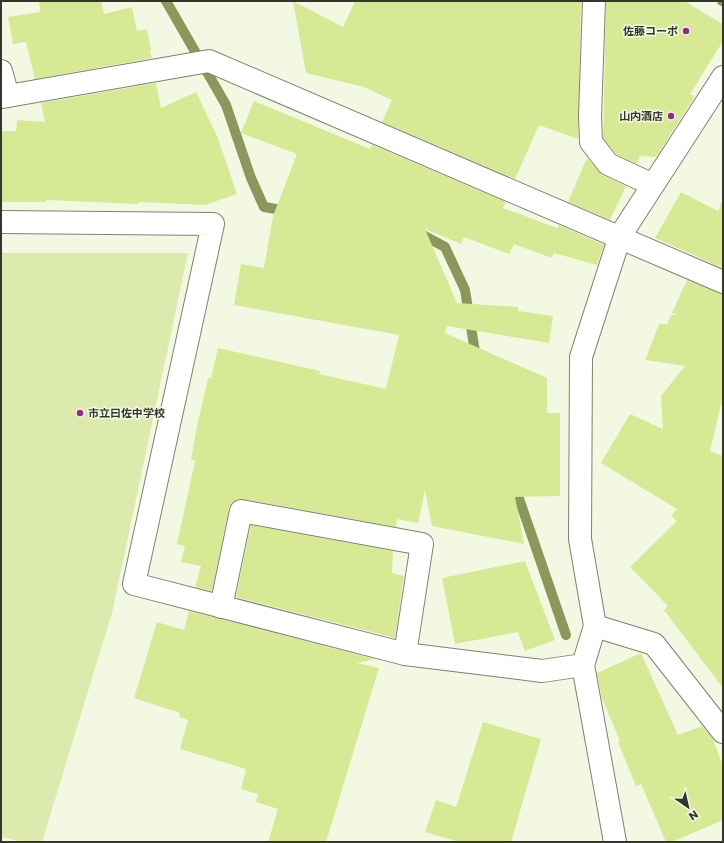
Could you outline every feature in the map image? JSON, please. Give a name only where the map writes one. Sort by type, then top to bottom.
[{"type":"street","points":[[594,1],[590,116],[592,142],[608,164],[653,185]]},
{"type":"street","points":[[1,71],[4,97],[199,62],[620,236],[723,282]]},
{"type":"street","points":[[616,842],[583,665],[595,626],[580,539],[581,357],[620,236],[723,77]]},
{"type":"street","points":[[1,222],[214,224],[134,584],[404,654],[542,671],[583,665]]},
{"type":"street","points":[[221,607],[241,511],[422,544],[404,654]]},
{"type":"street","points":[[595,626],[654,644],[723,732]]},
{"type":"green space","points":[[1,253],[188,253],[112,613],[42,842],[22,842],[1,837]]},
{"type":"building","points":[[39,1],[101,1],[104,14],[132,7],[137,31],[147,29],[152,58],[35,79],[26,42],[13,44],[8,17],[40,12]]},
{"type":"building","points":[[293,1],[343,27],[355,1],[581,1],[578,139],[539,125],[515,179],[382,122],[392,100],[364,87],[306,73]]},
{"type":"building","points":[[606,1],[684,1],[723,24],[723,41],[690,94],[695,96],[656,157],[640,156],[637,164],[616,154],[603,138]]},
{"type":"building","points":[[156,83],[161,108],[196,92],[217,136],[237,194],[205,205],[46,200],[46,202],[1,202],[1,131],[16,131],[17,120],[45,122],[41,103]]},
{"type":"building","points":[[254,101],[370,149],[372,145],[506,202],[503,208],[557,228],[558,225],[604,245],[597,265],[554,253],[552,258],[514,244],[509,254],[464,237],[461,244],[425,229],[457,303],[518,307],[518,311],[553,316],[549,343],[447,326],[445,333],[547,378],[547,413],[560,413],[560,496],[515,497],[524,544],[432,526],[425,490],[418,523],[397,519],[396,527],[237,499],[232,502],[229,508],[212,591],[195,587],[201,566],[181,562],[185,546],[177,544],[195,461],[191,460],[197,426],[208,378],[211,378],[218,348],[320,371],[319,374],[386,389],[399,335],[234,305],[241,264],[264,268],[273,216],[297,154],[241,133]]},
{"type":"building","points":[[587,158],[602,175],[626,186],[610,220],[568,202]]},
{"type":"building","points":[[681,192],[718,211],[723,199],[723,268],[655,238]]},
{"type":"building","points":[[687,280],[723,294],[723,396],[710,451],[723,456],[723,688],[664,610],[668,606],[630,567],[677,521],[671,516],[677,509],[601,463],[630,414],[663,429],[661,396],[685,366],[645,360],[659,324],[667,324],[671,315],[679,315],[672,313]]},
{"type":"building","points":[[251,525],[393,551],[392,573],[404,576],[395,638],[236,597]]},
{"type":"building","points":[[525,561],[555,640],[525,651],[518,632],[455,644],[442,578]]},
{"type":"building","points":[[189,611],[375,659],[357,663],[379,668],[326,842],[268,842],[278,809],[256,802],[258,794],[241,789],[246,769],[180,749],[188,720],[179,717],[180,713],[134,698],[157,622],[184,630]]},
{"type":"building","points":[[641,653],[678,735],[702,726],[713,739],[723,766],[723,820],[672,842],[666,842],[641,784],[636,786],[618,742],[620,741],[602,698],[597,673]]},
{"type":"building","points":[[483,722],[541,739],[511,842],[459,842],[425,832],[436,800],[456,807]]},
{"type":"waterway","points":[[166,1],[226,105],[251,178],[264,207],[288,211]]},
{"type":"waterway","points":[[419,233],[445,247],[465,290],[476,358]]},
{"type":"waterway","points":[[514,484],[566,635]]},
{"type":"place","name":"佐藤コーポ","points":[[686,31]]},
{"type":"place","name":"山内酒店","points":[[671,116]]},
{"type":"place","name":"市立曰佐中学校","points":[[80,413]]}]
